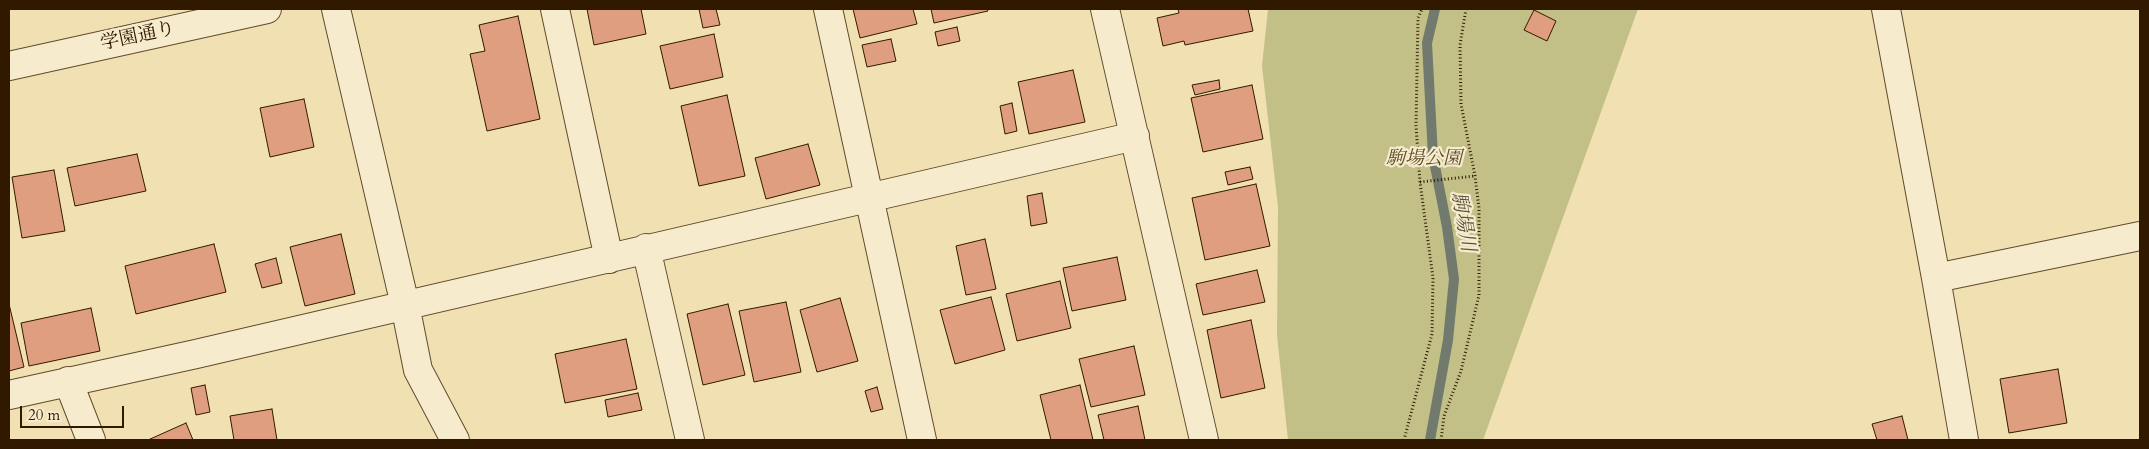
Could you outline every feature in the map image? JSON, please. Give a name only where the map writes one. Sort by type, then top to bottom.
[{"type":"street","name":"学園通り","points":[[9,66],[267,9]]},
{"type":"street","points":[[336,9],[405,305],[418,370],[455,440]]},
{"type":"street","points":[[555,9],[609,259]]},
{"type":"street","points":[[828,9],[922,440]]},
{"type":"street","points":[[1105,9],[1204,440]]},
{"type":"street","points":[[1886,9],[1964,440]]},
{"type":"street","points":[[9,395],[609,259],[646,248],[869,199],[1135,136]]},
{"type":"street","points":[[1936,278],[2140,236]]},
{"type":"street","points":[[646,248],[690,440]]},
{"type":"street","points":[[68,381],[91,440]]},
{"type":"path","points":[[1404,440],[1432,334],[1432,278],[1420,182],[1416,126],[1418,18],[1422,9]]},
{"type":"path","points":[[1441,440],[1444,416],[1461,371],[1479,295],[1479,208],[1475,176],[1461,104],[1460,45],[1466,9]]},
{"type":"path","points":[[1420,182],[1475,176]]},
{"type":"green space","name":"駒場公園","points":[[1268,9],[1638,9],[1483,440],[1288,440],[1277,335],[1278,207],[1262,66]]},
{"type":"building","points":[[587,9],[641,9],[646,34],[594,45]]},
{"type":"building","points":[[699,9],[716,9],[720,25],[703,28]]},
{"type":"building","points":[[853,9],[913,9],[917,24],[860,38]]},
{"type":"building","points":[[931,9],[987,9],[988,11],[934,23]]},
{"type":"building","points":[[1178,9],[1248,9],[1253,31],[1185,45],[1184,41],[1163,46],[1157,18],[1179,13]]},
{"type":"building","points":[[1534,10],[1556,21],[1547,41],[1524,30]]},
{"type":"building","points":[[518,16],[540,119],[487,131],[470,54],[485,51],[479,25]]},
{"type":"building","points":[[957,27],[960,41],[938,46],[935,32]]},
{"type":"building","points":[[714,34],[723,77],[670,89],[660,46]]},
{"type":"building","points":[[891,39],[896,61],[867,67],[862,45]]},
{"type":"building","points":[[1073,70],[1085,122],[1029,134],[1018,82]]},
{"type":"building","points":[[1219,80],[1220,89],[1195,95],[1192,85]]},
{"type":"building","points":[[1252,85],[1263,139],[1203,152],[1191,98]]},
{"type":"building","points":[[727,95],[745,176],[699,186],[681,106]]},
{"type":"building","points":[[304,99],[314,147],[270,157],[260,108]]},
{"type":"building","points":[[1012,103],[1017,131],[1005,134],[1000,106]]},
{"type":"building","points":[[808,144],[820,185],[766,199],[755,158]]},
{"type":"building","points":[[137,154],[146,191],[75,206],[67,168]]},
{"type":"building","points":[[1250,167],[1253,179],[1228,185],[1225,172]]},
{"type":"building","points":[[54,170],[65,231],[22,238],[12,177]]},
{"type":"building","points":[[1256,184],[1270,246],[1205,260],[1192,198]]},
{"type":"building","points":[[1042,193],[1047,223],[1031,226],[1027,196]]},
{"type":"building","points":[[341,234],[355,294],[305,306],[290,247]]},
{"type":"building","points":[[985,239],[996,289],[966,295],[956,246]]},
{"type":"building","points":[[214,244],[226,292],[136,314],[125,266]]},
{"type":"building","points":[[1117,257],[1126,300],[1072,311],[1063,268]]},
{"type":"building","points":[[276,258],[282,283],[262,288],[255,264]]},
{"type":"building","points":[[1257,270],[1265,302],[1203,315],[1196,284]]},
{"type":"building","points":[[1060,281],[1071,328],[1017,341],[1006,294]]},
{"type":"building","points":[[991,297],[1005,350],[955,364],[940,310]]},
{"type":"building","points":[[840,298],[858,361],[817,372],[800,310]]},
{"type":"building","points":[[786,302],[801,372],[754,382],[739,311]]},
{"type":"building","points":[[9,304],[24,367],[9,371]]},
{"type":"building","points":[[728,304],[745,375],[703,385],[687,314]]},
{"type":"building","points":[[91,308],[100,351],[29,366],[21,323]]},
{"type":"building","points":[[1251,320],[1265,388],[1221,398],[1207,330]]},
{"type":"building","points":[[626,339],[637,389],[565,403],[555,354]]},
{"type":"building","points":[[1134,346],[1145,395],[1091,407],[1079,359]]},
{"type":"building","points":[[2058,369],[2067,423],[2009,433],[2000,379]]},
{"type":"building","points":[[205,385],[210,412],[196,415],[191,388]]},
{"type":"building","points":[[1080,385],[1093,440],[1051,440],[1040,395]]},
{"type":"building","points":[[877,387],[883,409],[871,412],[865,391]]},
{"type":"building","points":[[638,393],[642,410],[608,417],[605,400]]},
{"type":"building","points":[[1138,406],[1145,440],[1104,440],[1098,415]]},
{"type":"building","points":[[272,409],[277,440],[234,440],[230,416]]},
{"type":"building","points":[[1902,416],[1908,440],[1877,440],[1872,424]]},
{"type":"building","points":[[186,423],[193,440],[148,440]]},
{"type":"waterway","name":"駒場川","points":[[1430,440],[1448,340],[1454,279],[1447,227],[1433,156],[1427,43],[1435,9]]}]
